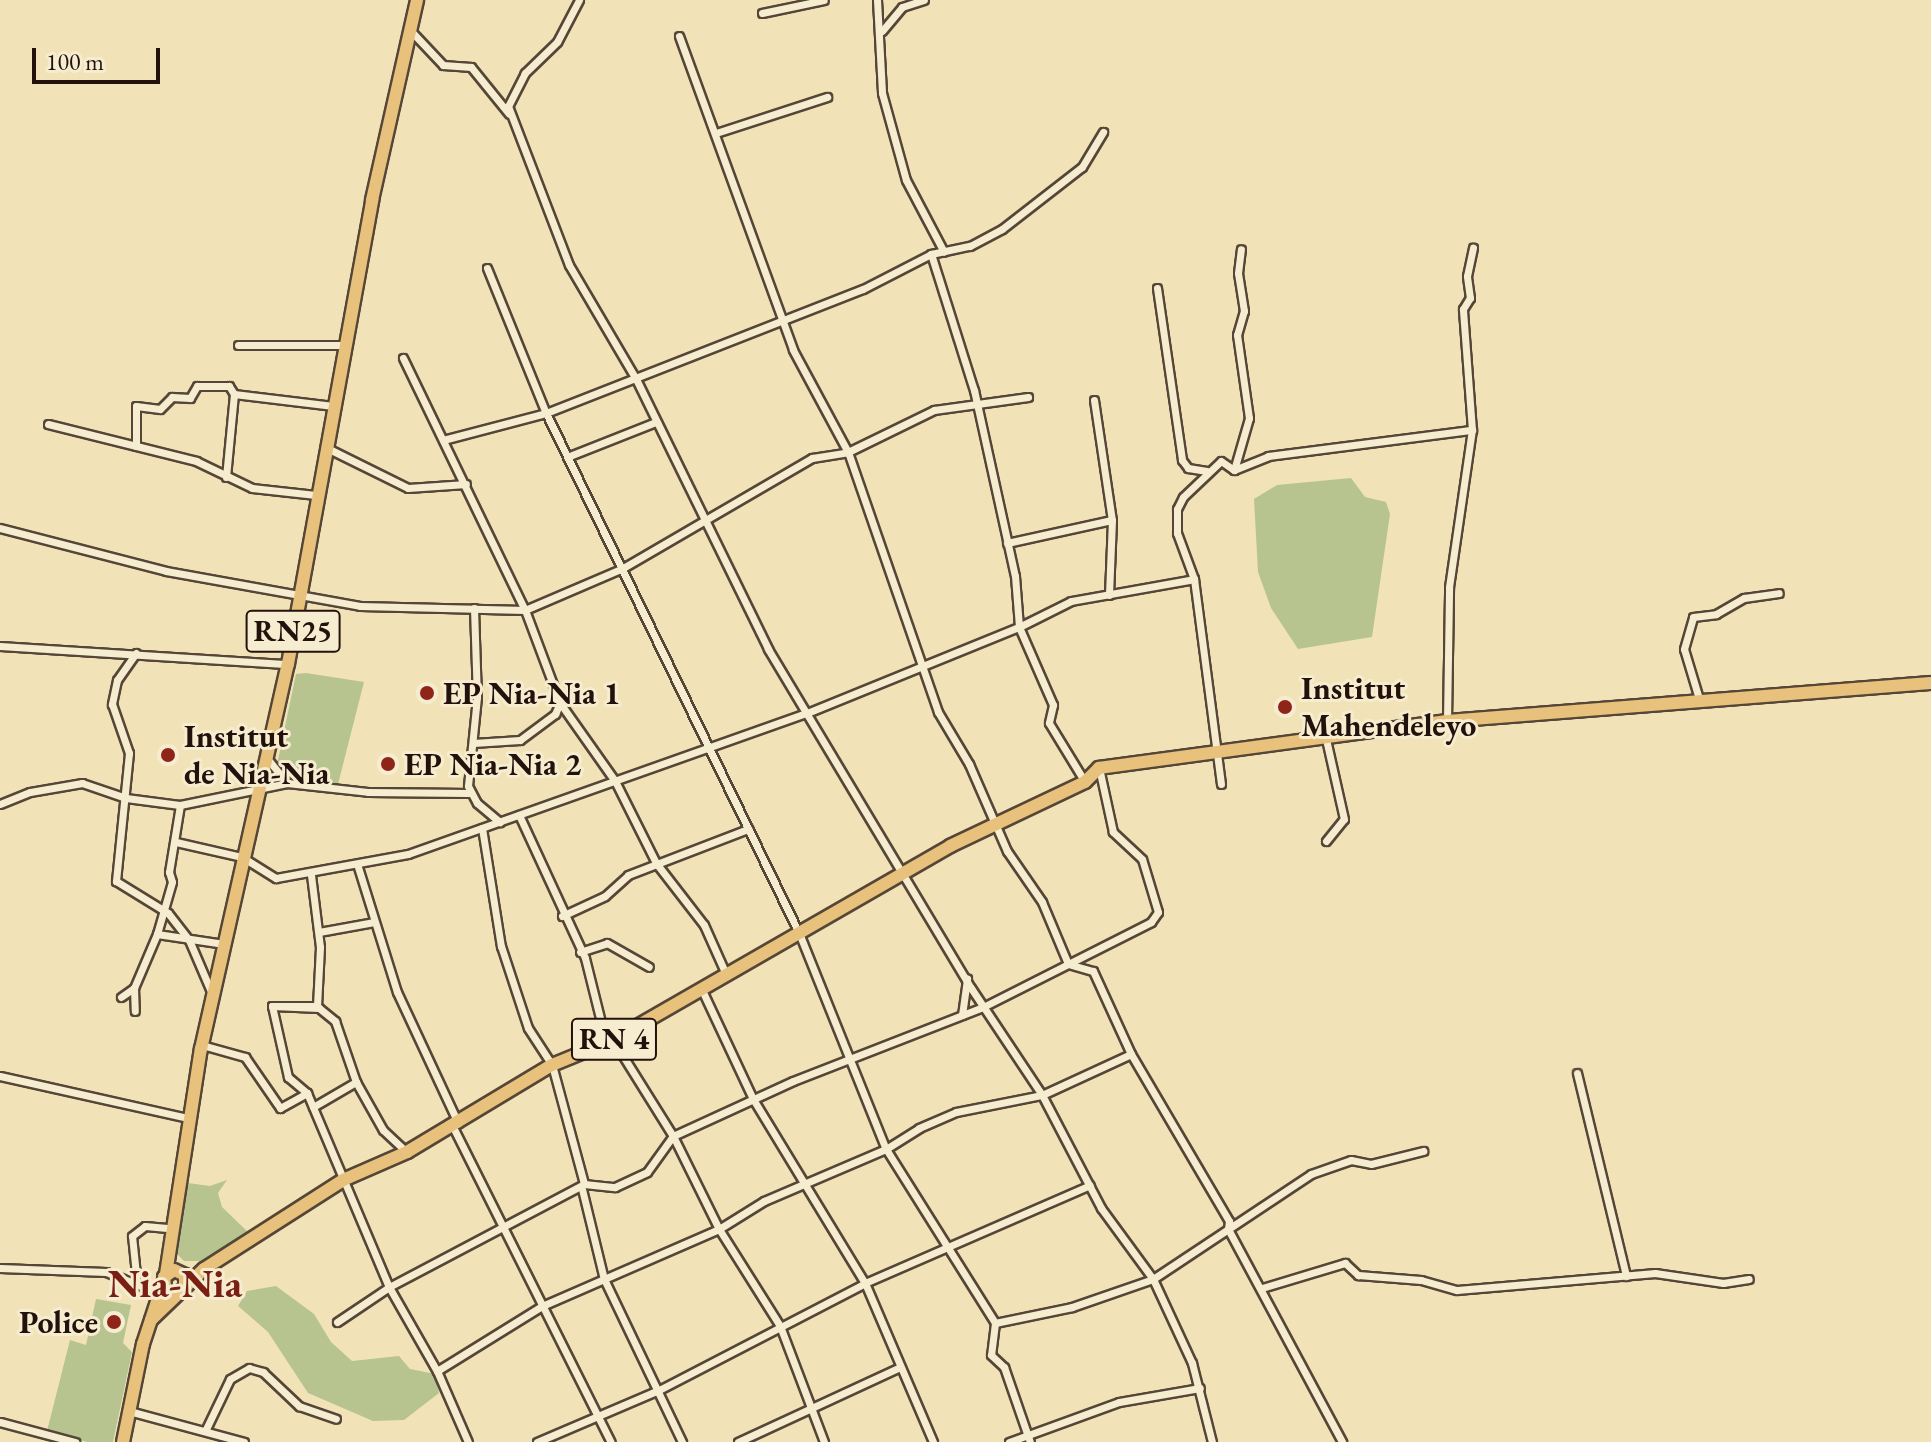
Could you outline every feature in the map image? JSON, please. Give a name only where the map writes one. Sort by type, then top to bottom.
[{"type":"main road","name":"RN25","points":[[166,1272],[170,1228],[202,1045],[288,664],[344,345],[417,0]]},
{"type":"main road","points":[[1099,768],[1447,721],[1701,704],[1931,683]]},
{"type":"main road","name":"RN 4","points":[[151,1320],[204,1269],[343,1180],[407,1152],[552,1065],[610,1041],[725,972],[903,873],[996,823],[1085,782],[1099,768]]},
{"type":"main road","name":"RN 4","points":[[181,1271],[204,1269]]},
{"type":"main road","points":[[181,1271],[183,1288],[170,1291],[166,1272],[181,1271]]},
{"type":"main road","points":[[123,1442],[151,1320],[166,1272]]},
{"type":"street","points":[[509,114],[525,73],[557,42],[579,0]]},
{"type":"street","points":[[762,13],[824,0]]},
{"type":"street","points":[[877,0],[882,31],[882,93],[906,180],[944,252]]},
{"type":"street","points":[[882,31],[893,13],[924,0]]},
{"type":"street","points":[[410,30],[443,65],[471,67],[509,114],[569,265],[636,379],[755,624],[903,873],[1042,1095],[1090,1185],[1153,1279],[1200,1388],[1212,1442]]},
{"type":"street","points":[[679,36],[785,315],[793,350],[848,452],[938,712],[996,823],[1007,851],[1042,902],[1068,964]]},
{"type":"street","points":[[716,133],[827,97]]},
{"type":"street","points":[[443,440],[546,413],[636,379],[785,315],[863,289],[931,254],[990,237],[1082,167],[1103,132]]},
{"type":"street","points":[[1447,721],[1449,587],[1472,430],[1463,309],[1470,298],[1467,276],[1473,248]]},
{"type":"street","points":[[1234,470],[1249,418],[1237,335],[1244,311],[1238,273],[1241,249]]},
{"type":"street","points":[[931,254],[976,401],[1007,543],[1019,627],[1053,705],[1049,723],[1085,782]]},
{"type":"street","points":[[487,268],[546,413],[799,933],[886,1149],[945,1250],[995,1323],[991,1355],[1004,1367],[1028,1438]]},
{"type":"street","points":[[1157,288],[1182,460],[1188,468],[1207,471]]},
{"type":"street","points":[[238,345],[344,345]]},
{"type":"street","points":[[403,358],[525,610],[560,703],[615,781],[656,863],[704,925],[725,972]]},
{"type":"street","points":[[136,446],[136,406],[160,409],[172,397],[190,398],[197,386],[229,386],[234,394],[226,477]]},
{"type":"street","points":[[234,394],[333,406]]},
{"type":"street","points":[[0,528],[166,571],[299,597],[360,606],[525,610],[623,568],[791,467],[848,452],[917,415],[976,401],[1028,397]]},
{"type":"street","points":[[1094,400],[1112,520],[1109,595]]},
{"type":"street","points":[[567,457],[656,422]]},
{"type":"street","points":[[48,424],[196,461],[226,477],[284,494],[316,495]]},
{"type":"street","points":[[1234,470],[1268,456],[1472,430]]},
{"type":"street","points":[[325,447],[408,488],[466,484]]},
{"type":"street","points":[[1221,784],[1194,579],[1177,533],[1177,509],[1207,471],[1221,461],[1234,470]]},
{"type":"street","points":[[1007,543],[1112,520]]},
{"type":"street","points":[[176,842],[242,857],[265,875],[311,875],[358,867],[500,822],[807,713],[921,664],[1019,627],[1071,601],[1194,579]]},
{"type":"street","points":[[1701,704],[1684,649],[1693,617],[1716,614],[1744,598],[1779,593]]},
{"type":"street","points":[[469,793],[473,743],[474,608]]},
{"type":"street","points":[[0,646],[288,664]]},
{"type":"street","points":[[136,653],[117,680],[112,704],[129,753],[116,881],[162,909],[189,940],[213,996]]},
{"type":"street","points":[[473,743],[520,740],[555,714],[560,703]]},
{"type":"street","points":[[1326,739],[1344,819],[1326,841]]},
{"type":"street","points":[[266,757],[287,783]]},
{"type":"street","points":[[337,1322],[389,1287],[583,1186],[615,1187],[647,1172],[673,1136],[753,1099],[985,1006],[1151,922],[1158,912],[1142,859],[1113,832],[1099,768]]},
{"type":"street","points":[[0,804],[30,792],[82,783],[126,798],[180,805],[257,792],[287,783],[368,792],[469,793],[500,822]]},
{"type":"street","points":[[135,1011],[134,988],[170,894],[180,805]]},
{"type":"street","points":[[519,815],[580,952],[610,1041],[673,1136],[719,1229],[780,1326],[809,1413],[824,1442]]},
{"type":"street","points":[[482,828],[501,946],[528,1028],[552,1065],[604,1279],[682,1442]]},
{"type":"street","points":[[562,916],[656,863],[748,829]]},
{"type":"street","points":[[358,867],[397,992],[502,1226],[611,1442]]},
{"type":"street","points":[[272,1006],[317,1006],[319,932],[311,875]]},
{"type":"street","points":[[319,932],[374,922]]},
{"type":"street","points":[[157,934],[224,944]]},
{"type":"street","points":[[580,952],[607,943],[649,967]]},
{"type":"street","points":[[1068,964],[1093,971],[1131,1054],[1229,1221],[1228,1229],[1342,1442]]},
{"type":"street","points":[[962,1015],[967,977]]},
{"type":"street","points":[[121,997],[134,988]]},
{"type":"street","points":[[701,988],[753,1099],[808,1182],[865,1283],[898,1368],[933,1442]]},
{"type":"street","points":[[272,1006],[319,1008],[335,1021],[356,1082],[383,1130],[407,1152]]},
{"type":"street","points":[[272,1006],[288,1077],[307,1093],[389,1287],[437,1371],[468,1442]]},
{"type":"street","points":[[202,1045],[245,1057],[280,1108],[307,1093]]},
{"type":"street","points":[[437,1371],[542,1306],[719,1229],[764,1201],[886,1149],[956,1112],[1042,1095],[1131,1054]]},
{"type":"street","points":[[1577,1073],[1626,1276]]},
{"type":"street","points":[[0,1076],[188,1118]]},
{"type":"street","points":[[313,1107],[356,1082]]},
{"type":"street","points":[[995,1323],[1072,1307],[1153,1279],[1311,1174],[1351,1160],[1371,1164],[1423,1151]]},
{"type":"street","points":[[537,1442],[659,1390],[865,1283],[1090,1185]]},
{"type":"street","points":[[137,1284],[132,1236],[145,1226],[170,1228]]},
{"type":"street","points":[[1262,1288],[1345,1263],[1358,1275],[1421,1280],[1457,1290],[1668,1273],[1723,1283],[1749,1279]]},
{"type":"street","points":[[0,1268],[106,1272],[159,1293]]},
{"type":"street","points":[[206,1429],[230,1379],[249,1368],[263,1372],[299,1406],[336,1419]]},
{"type":"street","points":[[738,1442],[809,1413],[898,1368]]},
{"type":"street","points":[[1009,1442],[1028,1438],[1119,1402],[1200,1388]]},
{"type":"street","points":[[129,1411],[206,1429],[244,1442]]},
{"type":"street","points":[[0,1422],[75,1442]]},
{"type":"green space","points":[[1351,478],[1365,497],[1386,502],[1390,514],[1372,637],[1298,649],[1271,608],[1258,572],[1254,499],[1277,485]]},
{"type":"green space","points":[[296,674],[364,682],[337,788],[289,781],[277,765]]},
{"type":"green space","points":[[227,1180],[218,1193],[222,1207],[249,1233],[204,1261],[184,1261],[176,1253],[175,1239],[188,1183],[210,1186]]},
{"type":"green space","points":[[276,1286],[314,1314],[331,1342],[352,1361],[399,1356],[410,1369],[435,1374],[439,1393],[404,1420],[373,1421],[308,1393],[268,1332],[238,1306],[247,1291]]},
{"type":"green space","points":[[96,1299],[131,1305],[123,1343],[132,1352],[113,1442],[87,1442],[47,1431],[70,1340],[86,1345]]},
{"type":"place","name":"EP Nia-Nia 1","points":[[427,693]]},
{"type":"place","name":"Institut Mahendeleyo","points":[[1285,707]]},
{"type":"place","name":"Institut de Nia-Nia","points":[[168,755]]},
{"type":"place","name":"EP Nia-Nia 2","points":[[388,764]]},
{"type":"place","name":"Police","points":[[114,1322]]},
{"type":"district","name":"Nia-Nia","points":[[175,1283]]}]
